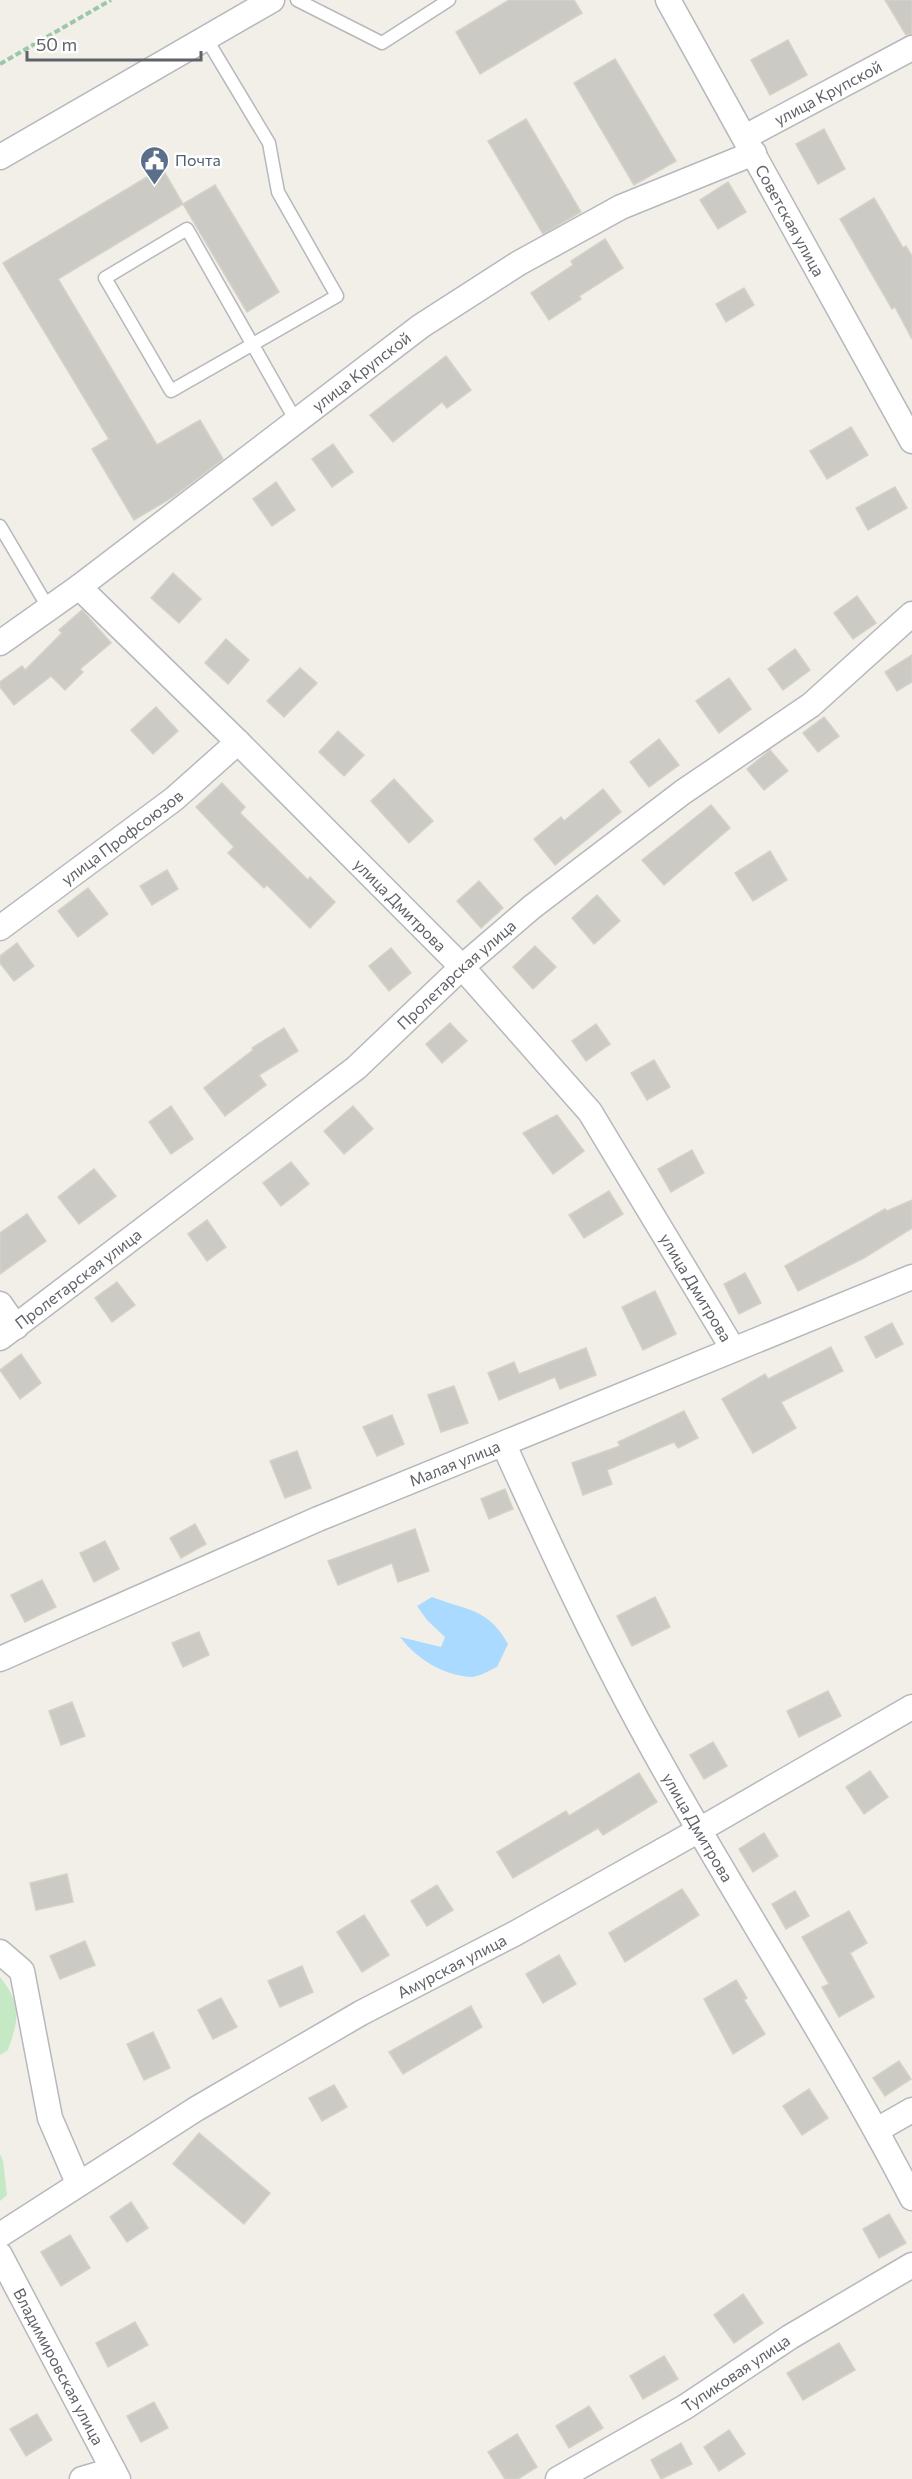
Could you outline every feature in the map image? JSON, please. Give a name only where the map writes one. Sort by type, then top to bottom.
[{"type":"street","points":[[0,157],[272,0]]},
{"type":"street","name":"Советская улица","points":[[668,0],[912,441]]},
{"type":"street","name":"улица Крупской","points":[[0,643],[79,587],[421,326],[519,263],[621,207],[749,145],[912,48]]},
{"type":"street","name":"улица Дмитрова","points":[[79,587],[462,966],[590,1112],[733,1350]]},
{"type":"street","name":"Пролетарская улица","points":[[8,1333],[356,1068],[462,966],[532,907],[683,792],[811,705],[912,614]]},
{"type":"street","name":"улица Профсоюзов","points":[[0,928],[174,800],[238,742]]},
{"type":"street","name":"Малая улица","points":[[0,1659],[318,1519],[912,1277]]},
{"type":"street","points":[[0,1304],[8,1333]]},
{"type":"street","name":"улица Дмитрова","points":[[504,1445],[608,1666],[658,1760],[877,2130],[912,2198]]},
{"type":"street","name":"Амурская улица","points":[[0,2235],[196,2109],[362,2013],[514,1934],[912,1707]]},
{"type":"street","points":[[0,1952],[22,1971],[50,2118],[78,2183]]},
{"type":"street","points":[[877,2130],[912,2110]]},
{"type":"street","name":"Владимировская улица","points":[[0,2255],[115,2475]]},
{"type":"street","name":"Тупиковая улица","points":[[558,2479],[685,2407],[790,2337],[912,2265]]},
{"type":"street","points":[[82,2479],[115,2475]]},
{"type":"lane","points":[[297,0],[381,43],[448,0]]},
{"type":"lane","points":[[206,38],[269,143],[278,192],[337,296],[253,344],[171,391],[105,278],[187,229],[253,344],[296,421]]},
{"type":"lane","points":[[0,526],[49,609]]},
{"type":"path","points":[[0,64],[111,0]]},
{"type":"green space","points":[[0,1977],[15,2004],[16,2020],[8,2050],[0,2055]]},
{"type":"green space","points":[[0,2154],[7,2195],[0,2201]]},
{"type":"water","points":[[432,1597],[476,1612],[493,1623],[508,1644],[497,1667],[474,1677],[460,1676],[422,1659],[407,1645],[400,1637],[441,1647],[445,1637],[427,1620],[417,1606]]},
{"type":"building","points":[[509,0],[574,0],[582,13],[480,74],[456,32]]},
{"type":"building","points":[[885,0],[912,0],[912,34],[906,35]]},
{"type":"building","points":[[788,40],[807,75],[770,95],[751,60]]},
{"type":"building","points":[[615,59],[676,161],[634,185],[574,83]]},
{"type":"building","points":[[526,119],[581,212],[543,234],[488,141]]},
{"type":"building","points":[[824,129],[845,169],[818,184],[796,144]]},
{"type":"building","points":[[162,168],[183,204],[58,279],[157,445],[200,420],[223,459],[173,497],[134,520],[92,449],[109,439],[3,263]]},
{"type":"building","points":[[728,182],[746,212],[718,229],[700,200]]},
{"type":"building","points":[[215,185],[279,292],[247,312],[183,204]]},
{"type":"building","points":[[874,198],[903,248],[906,246],[912,256],[912,339],[895,307],[892,309],[840,219]]},
{"type":"building","points":[[605,239],[623,268],[579,296],[581,299],[549,320],[531,293],[573,265],[571,261]]},
{"type":"building","points":[[744,288],[754,305],[726,322],[716,304]]},
{"type":"building","points":[[446,356],[471,390],[447,408],[442,402],[393,442],[370,415]]},
{"type":"building","points":[[851,427],[868,455],[827,479],[810,451]]},
{"type":"building","points":[[333,444],[353,472],[332,487],[312,459]]},
{"type":"building","points":[[276,482],[295,510],[272,526],[253,499]]},
{"type":"building","points":[[895,487],[907,508],[868,530],[856,508]]},
{"type":"building","points":[[173,573],[201,599],[179,623],[151,598]]},
{"type":"building","points":[[857,596],[876,623],[853,639],[834,613]]},
{"type":"building","points":[[82,610],[111,643],[80,669],[83,672],[65,690],[51,676],[14,705],[0,687],[0,682],[22,666],[25,670],[62,633],[59,630]]},
{"type":"building","points":[[226,639],[249,660],[228,684],[205,663]]},
{"type":"building","points":[[795,649],[810,670],[783,690],[768,669]]},
{"type":"building","points":[[912,655],[912,682],[897,691],[885,672]]},
{"type":"building","points":[[300,668],[317,683],[284,717],[267,701]]},
{"type":"building","points":[[729,678],[751,709],[719,733],[696,701]]},
{"type":"building","points":[[156,707],[178,731],[153,754],[131,730]]},
{"type":"building","points":[[824,717],[839,736],[818,752],[803,733]]},
{"type":"building","points":[[338,731],[364,755],[344,776],[319,752]]},
{"type":"building","points":[[659,739],[679,765],[649,787],[630,762]]},
{"type":"building","points":[[770,750],[788,771],[764,790],[747,769]]},
{"type":"building","points":[[394,779],[433,821],[409,843],[371,801]]},
{"type":"building","points":[[222,783],[245,807],[240,813],[308,880],[310,877],[335,902],[310,928],[267,885],[264,888],[228,853],[234,847],[196,807]]},
{"type":"building","points":[[603,789],[621,812],[555,865],[534,839],[561,817],[564,821]]},
{"type":"building","points":[[711,805],[730,828],[664,885],[642,860]]},
{"type":"building","points":[[770,851],[787,880],[753,901],[735,873]]},
{"type":"building","points":[[167,870],[178,889],[152,905],[140,886]]},
{"type":"building","points":[[479,881],[503,908],[481,928],[457,901]]},
{"type":"building","points":[[88,888],[108,914],[78,937],[58,911]]},
{"type":"building","points":[[597,895],[620,921],[594,944],[572,918]]},
{"type":"building","points":[[17,943],[34,966],[14,981],[0,963],[0,956]]},
{"type":"building","points":[[535,946],[556,967],[533,989],[513,967]]},
{"type":"building","points":[[391,948],[411,973],[389,991],[369,966]]},
{"type":"building","points":[[450,1023],[467,1041],[442,1063],[426,1044]]},
{"type":"building","points":[[596,1024],[610,1044],[586,1061],[572,1041]]},
{"type":"building","points":[[284,1028],[298,1051],[259,1075],[266,1085],[225,1116],[204,1088],[253,1050],[252,1048]]},
{"type":"building","points":[[654,1060],[670,1087],[647,1100],[631,1073]]},
{"type":"building","points":[[171,1106],[193,1139],[171,1154],[149,1122]]},
{"type":"building","points":[[353,1106],[373,1129],[344,1154],[324,1131]]},
{"type":"building","points":[[557,1115],[584,1151],[553,1174],[523,1133]]},
{"type":"building","points":[[692,1150],[704,1173],[671,1192],[658,1169]]},
{"type":"building","points":[[291,1162],[309,1184],[281,1206],[263,1183]]},
{"type":"building","points":[[94,1169],[116,1196],[79,1224],[58,1197]]},
{"type":"building","points":[[609,1191],[623,1214],[584,1238],[569,1215]]},
{"type":"building","points":[[912,1200],[912,1228],[864,1258],[798,1291],[785,1266],[885,1209],[887,1211]]},
{"type":"building","points":[[27,1214],[46,1241],[0,1274],[0,1233]]},
{"type":"building","points":[[207,1220],[226,1247],[207,1261],[188,1234]]},
{"type":"building","points":[[745,1273],[761,1303],[739,1314],[724,1284]]},
{"type":"building","points":[[117,1282],[135,1305],[112,1322],[95,1298]]},
{"type":"building","points":[[655,1291],[676,1334],[643,1350],[622,1307]]},
{"type":"building","points":[[892,1323],[903,1344],[876,1358],[865,1337]]},
{"type":"building","points":[[831,1347],[843,1371],[781,1402],[796,1428],[753,1453],[722,1399],[765,1374],[768,1379]]},
{"type":"building","points":[[586,1348],[596,1375],[560,1389],[555,1377],[499,1400],[488,1373],[514,1362],[519,1374]]},
{"type":"building","points":[[21,1354],[41,1383],[20,1399],[0,1370]]},
{"type":"building","points":[[454,1386],[468,1423],[441,1432],[428,1395]]},
{"type":"building","points":[[684,1411],[698,1438],[678,1448],[674,1442],[607,1470],[612,1484],[583,1495],[572,1463],[620,1446],[618,1442]]},
{"type":"building","points":[[392,1415],[404,1444],[377,1456],[363,1427]]},
{"type":"building","points":[[297,1451],[311,1488],[285,1498],[270,1461]]},
{"type":"building","points":[[505,1489],[513,1509],[489,1519],[481,1499]]},
{"type":"building","points":[[195,1524],[206,1544],[181,1558],[170,1538]]},
{"type":"building","points":[[415,1529],[429,1571],[398,1582],[392,1563],[338,1585],[328,1561]]},
{"type":"building","points":[[105,1541],[119,1569],[94,1582],[80,1553]]},
{"type":"building","points":[[42,1580],[56,1607],[25,1622],[11,1595]]},
{"type":"building","points":[[655,1597],[670,1627],[632,1646],[617,1616]]},
{"type":"building","points":[[199,1632],[209,1655],[183,1667],[172,1643]]},
{"type":"building","points":[[828,1691],[841,1716],[799,1737],[787,1711]]},
{"type":"building","points":[[72,1702],[85,1736],[61,1745],[49,1711]]},
{"type":"building","points":[[713,1742],[727,1766],[704,1779],[690,1755]]},
{"type":"building","points":[[870,1771],[888,1797],[864,1814],[846,1787]]},
{"type":"building","points":[[639,1773],[657,1802],[603,1835],[598,1828],[513,1878],[497,1852],[566,1811],[569,1816]]},
{"type":"building","points":[[764,1833],[778,1856],[753,1872],[739,1849]]},
{"type":"building","points":[[67,1874],[73,1902],[36,1910],[30,1883]]},
{"type":"building","points":[[437,1885],[453,1910],[427,1926],[411,1901]]},
{"type":"building","points":[[682,1889],[699,1915],[625,1962],[609,1933]]},
{"type":"building","points":[[795,1891],[809,1916],[786,1929],[772,1904]]},
{"type":"building","points":[[849,1911],[867,1943],[850,1953],[874,1997],[839,2017],[822,1987],[829,1984],[802,1937]]},
{"type":"building","points":[[364,1915],[389,1955],[362,1972],[337,1932]]},
{"type":"building","points":[[85,1941],[95,1965],[60,1979],[50,1956]]},
{"type":"building","points":[[559,1955],[576,1984],[543,2003],[526,1974]]},
{"type":"building","points":[[302,1966],[313,1992],[280,2007],[268,1981]]},
{"type":"building","points":[[736,1980],[747,1998],[744,2000],[765,2034],[733,2054],[704,1999]]},
{"type":"building","points":[[221,1998],[237,2027],[213,2039],[198,2010]]},
{"type":"building","points":[[471,2006],[482,2027],[403,2074],[389,2052]]},
{"type":"building","points":[[153,2032],[170,2068],[144,2080],[127,2044]]},
{"type":"building","points":[[899,2061],[911,2079],[885,2096],[873,2078]]},
{"type":"building","points":[[334,2085],[347,2107],[322,2121],[309,2098]]},
{"type":"building","points":[[809,2089],[828,2118],[802,2135],[783,2106]]},
{"type":"building","points":[[199,2133],[270,2193],[244,2224],[173,2164]]},
{"type":"building","points":[[131,2202],[148,2228],[127,2242],[110,2217]]},
{"type":"building","points":[[889,2214],[906,2243],[879,2258],[863,2229]]},
{"type":"building","points":[[70,2235],[90,2268],[61,2286],[41,2252]]},
{"type":"building","points":[[743,2294],[763,2323],[734,2343],[714,2315]]},
{"type":"building","points":[[135,2322],[148,2345],[108,2367],[96,2343]]},
{"type":"building","points":[[839,2343],[855,2370],[803,2400],[787,2373]]},
{"type":"building","points":[[664,2356],[678,2379],[643,2399],[630,2376]]},
{"type":"building","points":[[154,2402],[168,2428],[141,2442],[127,2416]]},
{"type":"building","points":[[589,2406],[603,2428],[569,2448],[556,2426]]},
{"type":"building","points":[[37,2414],[52,2440],[26,2456],[10,2429]]},
{"type":"building","points":[[729,2430],[745,2454],[719,2471],[704,2447]]},
{"type":"building","points":[[517,2434],[537,2467],[518,2479],[505,2479],[488,2452]]},
{"type":"building","points":[[681,2443],[692,2464],[661,2479],[651,2460]]},
{"type":"place","name":"Почта","points":[[154,186]]}]
